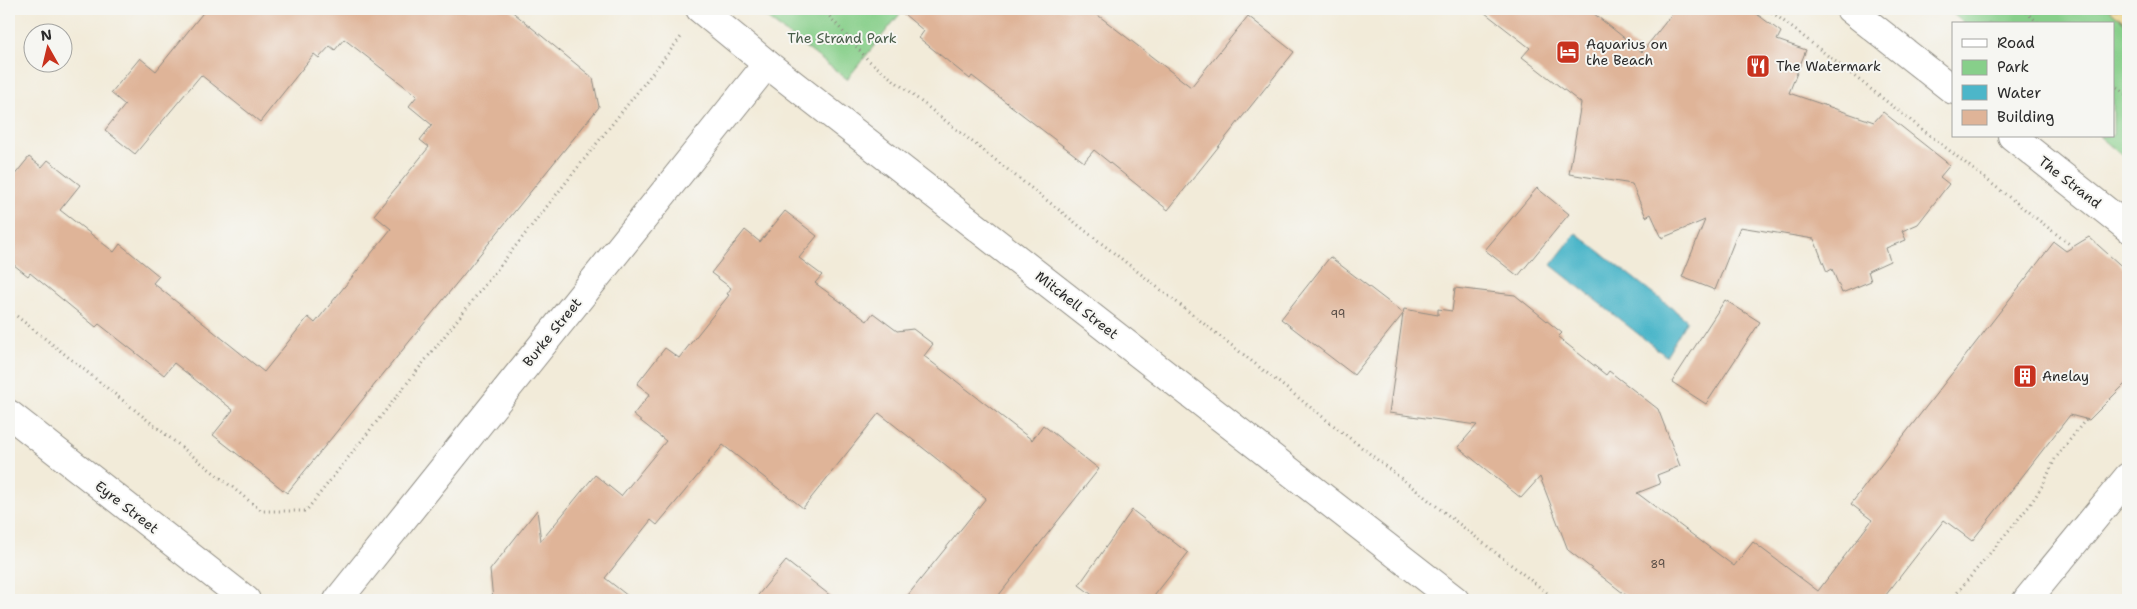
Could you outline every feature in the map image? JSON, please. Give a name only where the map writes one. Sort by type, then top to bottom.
[{"type":"street","points":[[1850,9],[1952,89]]},
{"type":"street","name":"Mitchell Street","points":[[701,10],[767,64],[1455,600]]},
{"type":"street","name":"Burke Street","points":[[338,600],[767,64]]},
{"type":"street","name":"The Strand","points":[[2015,138],[2128,228]]},
{"type":"street","name":"Eyre Street","points":[[9,414],[246,600]]},
{"type":"street","points":[[2027,600],[2128,477]]},
{"type":"path","points":[[823,9],[868,60],[1556,600]]},
{"type":"path","points":[[1768,9],[2073,247]]},
{"type":"path","points":[[2022,9],[2038,22]]},
{"type":"path","points":[[9,310],[262,511],[306,510],[701,10]]},
{"type":"path","points":[[2114,85],[2128,96]]},
{"type":"path","points":[[1951,600],[2030,505],[2044,484],[2055,459],[2086,419]]},
{"type":"path","points":[[2118,600],[2128,583]]},
{"type":"green space","name":"The Strand Park","points":[[755,9],[904,9],[847,79]]},
{"type":"green space","points":[[1947,9],[2109,9],[2128,26],[2128,161],[2101,138],[2114,138],[2114,22],[1963,22]]},
{"type":"sand","points":[[2109,9],[2128,9],[2128,25]]},
{"type":"water","points":[[1576,233],[1687,320],[1666,356],[1551,265]]},
{"type":"building","points":[[206,9],[509,9],[593,78],[599,107],[287,493],[213,435],[233,410],[174,363],[164,375],[99,324],[96,327],[30,273],[28,276],[9,261],[9,182],[29,157],[42,167],[48,160],[80,185],[60,210],[114,252],[120,244],[159,276],[153,283],[264,372],[308,317],[315,323],[391,229],[374,215],[429,147],[420,140],[432,125],[409,106],[417,96],[344,39],[335,50],[330,46],[319,58],[314,54],[260,122],[201,75],[135,154],[105,130],[125,105],[111,93],[140,58],[156,71]]},
{"type":"building","points":[[898,9],[1090,9],[1191,87],[1248,16],[1294,52],[1168,210],[1094,150],[1084,162],[972,76],[970,79],[919,38],[924,31]]},
{"type":"building","points":[[1480,9],[1588,9],[1642,52],[1676,9],[1750,9],[1781,32],[1777,40],[1806,50],[1789,93],[1874,122],[1883,112],[1950,165],[1940,177],[1949,184],[1918,224],[1902,231],[1906,240],[1886,248],[1890,261],[1868,271],[1871,281],[1842,293],[1832,269],[1827,272],[1814,239],[1740,227],[1715,290],[1682,277],[1705,220],[1662,238],[1651,214],[1646,217],[1632,184],[1569,174],[1581,103],[1522,57],[1530,48]]},
{"type":"building","points":[[1537,188],[1569,214],[1518,276],[1485,250]]},
{"type":"building","points":[[785,211],[817,236],[799,258],[822,275],[815,283],[867,321],[873,313],[897,331],[913,329],[933,344],[924,356],[1032,440],[1043,425],[1099,469],[995,600],[904,600],[986,498],[879,413],[803,508],[723,445],[657,525],[651,520],[605,578],[633,600],[493,600],[490,570],[537,510],[541,541],[595,475],[621,496],[666,441],[633,415],[650,394],[637,384],[665,348],[679,358],[729,295],[727,294],[731,288],[711,273],[745,230],[760,242]]},
{"type":"building","points":[[2089,237],[2128,272],[2128,381],[2089,420],[2070,415],[1972,541],[1944,520],[1882,600],[1632,600],[1568,550],[1540,477],[1521,498],[1458,447],[1477,425],[1389,413],[1403,314],[1354,375],[1281,319],[1330,257],[1403,313],[1404,309],[1438,315],[1438,309],[1452,311],[1455,288],[1515,295],[1562,333],[1558,337],[1606,375],[1609,371],[1658,409],[1680,466],[1657,475],[1660,484],[1637,493],[1734,566],[1753,542],[1818,591],[1872,520],[1851,504],[1877,470],[2054,242],[2066,251]]},
{"type":"building","points":[[1725,300],[1760,322],[1706,404],[1672,382]]},
{"type":"building","points":[[1132,510],[1188,553],[1151,600],[1099,600],[1079,585]]},
{"type":"building","points":[[786,561],[836,600],[754,600]]},
{"type":"place","name":"Aquarius on the Beach","points":[[1568,52]]},
{"type":"place","name":"The Watermark","points":[[1758,66]]},
{"type":"place","name":"Anelay","points":[[2025,376]]}]
